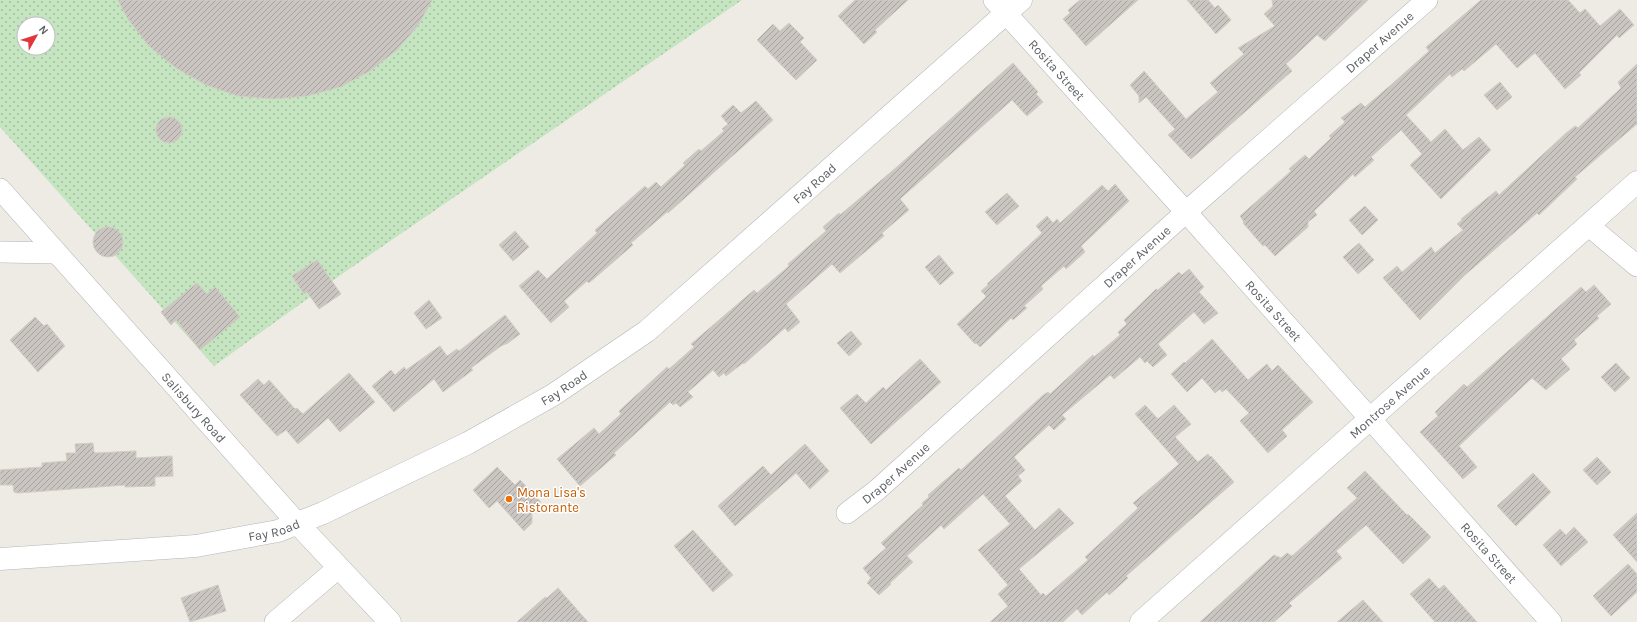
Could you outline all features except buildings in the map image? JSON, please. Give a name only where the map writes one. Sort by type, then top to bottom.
[{"type":"street","name":"Draper Avenue","points":[[847,513],[877,490],[1186,212],[1427,0]]},
{"type":"street","name":"Rosita Street","points":[[1007,4],[1186,212],[1552,622]]},
{"type":"street","name":"Fay Road","points":[[0,559],[196,546],[278,531],[323,514],[468,443],[553,395],[647,331],[1007,4]]},
{"type":"street","name":"Montrose Avenue","points":[[1151,619],[1370,418],[1637,182]]},
{"type":"street","name":"Salisbury Road","points":[[0,189],[298,524],[390,622]]},
{"type":"street","points":[[1588,225],[1637,266]]},
{"type":"street","points":[[0,252],[57,253]]},
{"type":"street","points":[[275,622],[338,568]]},
{"type":"green space","points":[[0,0],[742,0],[345,272],[214,366],[0,127]]},
{"type":"place","name":"Mona Lisa's Ristorante","points":[[509,499]]}]
